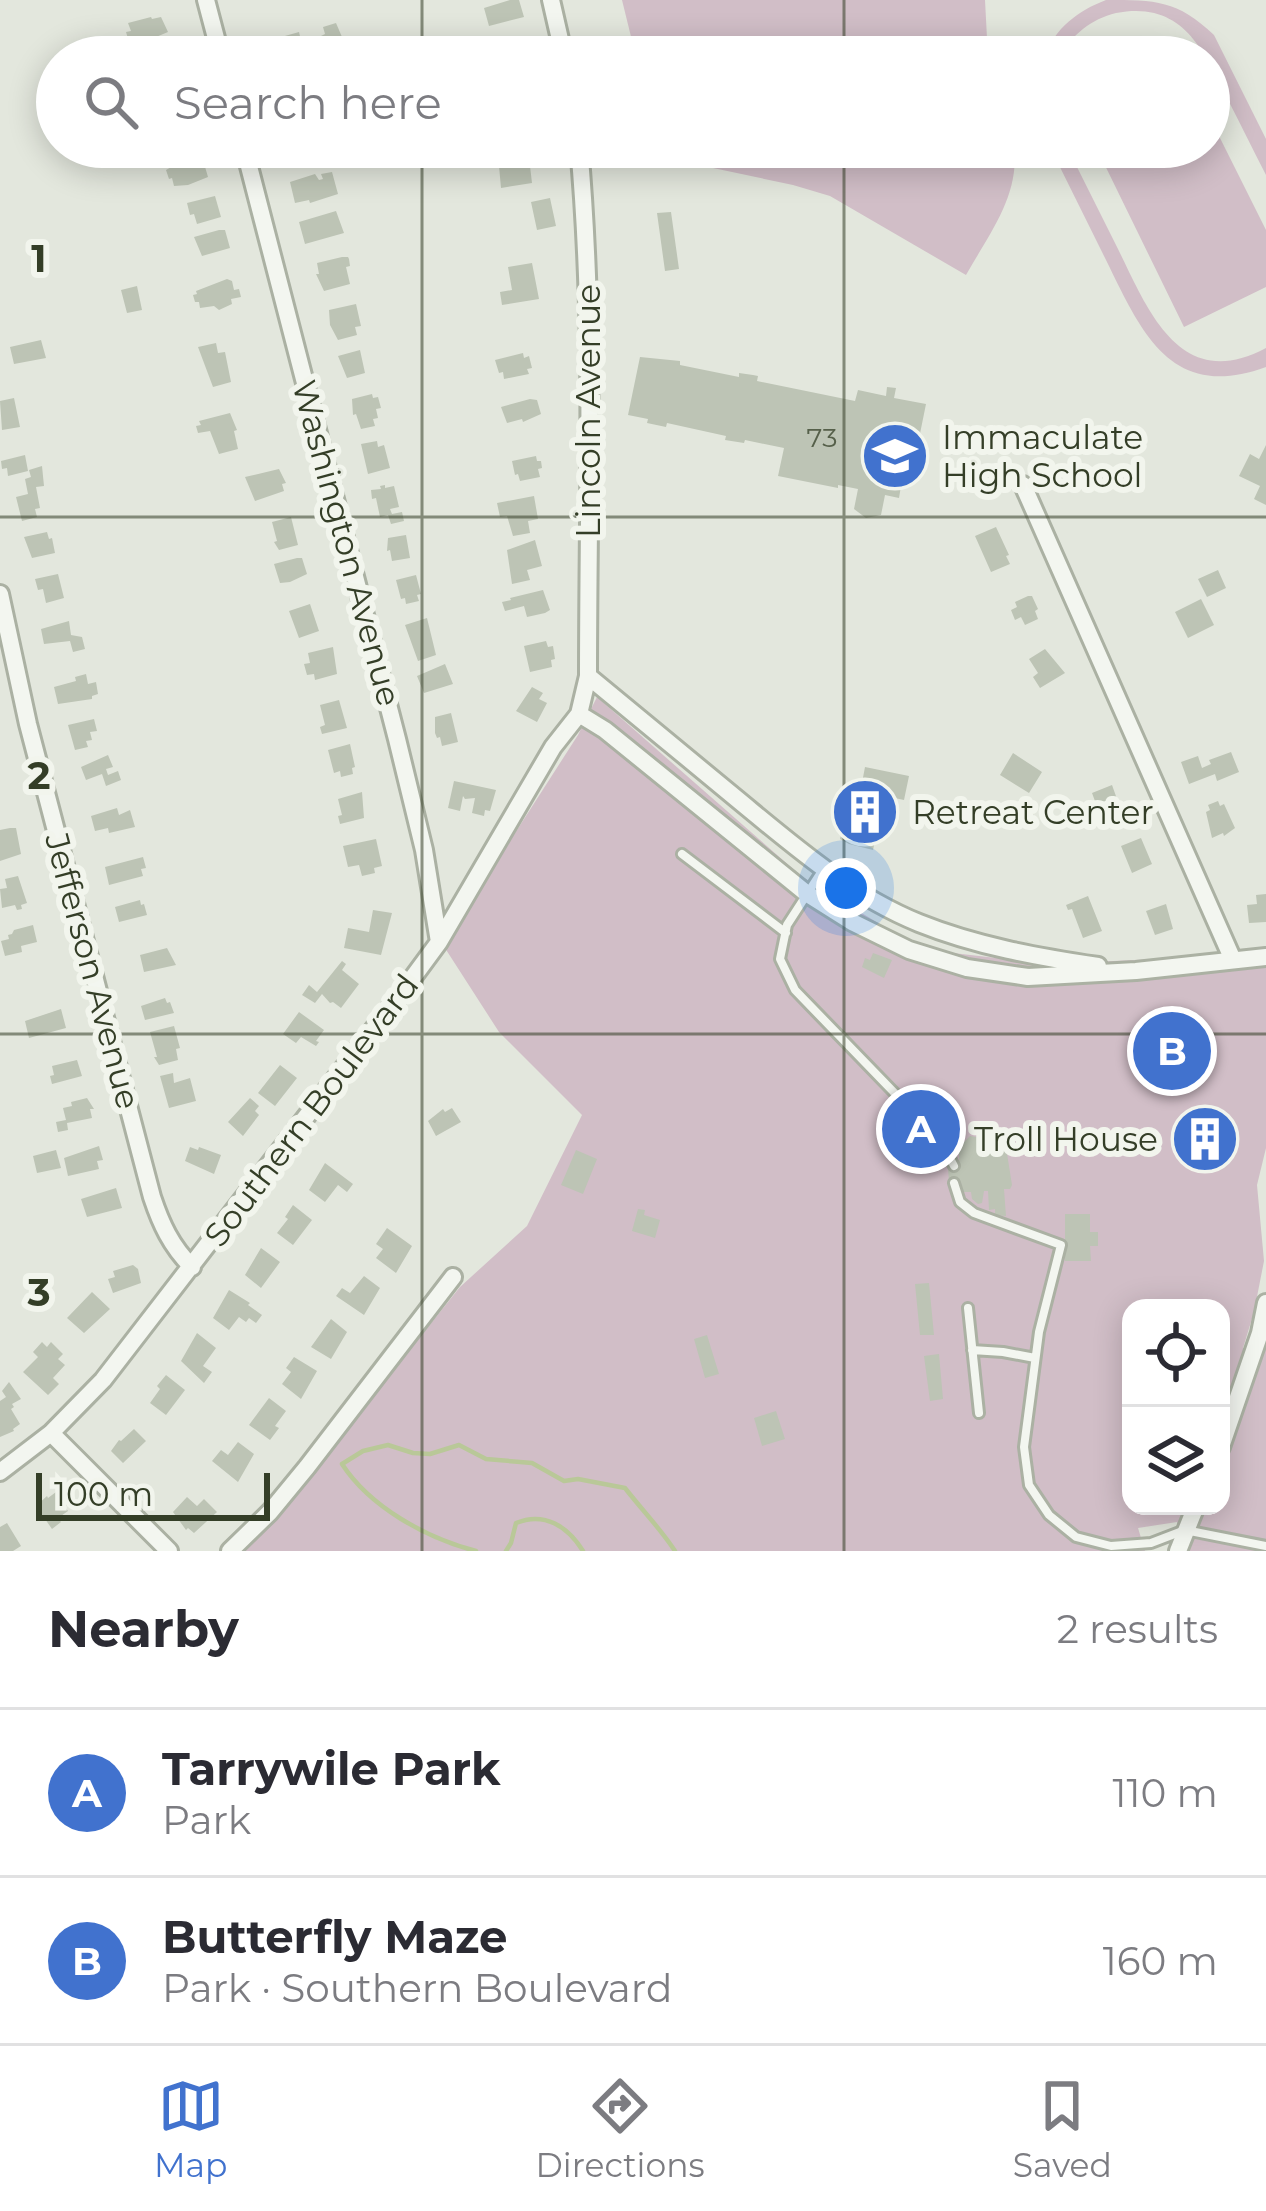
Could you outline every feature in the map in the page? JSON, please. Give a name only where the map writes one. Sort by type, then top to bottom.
[{"type":"street","points":[[206,0],[215,36]]},
{"type":"street","points":[[550,0],[559,36]]},
{"type":"street","name":"Washington Avenue","points":[[249,168],[398,739],[439,942]]},
{"type":"street","name":"Lincoln Avenue","points":[[581,168],[590,339],[588,676]]},
{"type":"street","points":[[1023,485],[1234,960]]},
{"type":"street","name":"Jefferson Avenue","points":[[0,594],[28,724],[152,1197],[175,1250],[192,1267]]},
{"type":"street","points":[[588,676],[823,869],[866,897],[920,923],[1036,957],[1136,971]]},
{"type":"street","name":"Southern Boulevard","points":[[0,1472],[51,1433],[103,1380],[439,942],[553,747],[579,713],[588,676]]},
{"type":"street","points":[[579,713],[806,892],[909,950],[967,968],[1028,976],[1136,971],[1266,957]]},
{"type":"street","points":[[230,1551],[283,1497],[453,1277]]},
{"type":"street","points":[[1230,1421],[1266,1304]]},
{"type":"street","points":[[51,1433],[169,1551]]},
{"type":"street","points":[[1178,1551],[1192,1515]]},
{"type":"lane","points":[[682,854],[785,933]]},
{"type":"lane","points":[[823,869],[785,933],[780,958],[796,990],[941,1142],[954,1166]]},
{"type":"lane","points":[[955,1183],[960,1202],[974,1213],[1060,1245],[1035,1358],[1024,1447],[1029,1485],[1049,1515],[1076,1537],[1111,1546],[1151,1543],[1185,1530],[1266,1546]]},
{"type":"lane","points":[[968,1308],[979,1413]]},
{"type":"lane","points":[[972,1350],[1035,1358]]},
{"type":"shaded area","points":[[622,0],[985,0],[987,36],[631,36]]},
{"type":"shaded area","points":[[1106,0],[1165,4],[1189,15],[1214,36],[1190,36],[1159,14],[1139,11],[1098,19],[1076,36],[1055,36],[1086,9]]},
{"type":"shaded area","points":[[1230,67],[1266,139],[1266,175],[1230,104]]},
{"type":"shaded area","points":[[1230,158],[1266,230],[1266,287],[1184,327],[1106,168],[1230,168]]},
{"type":"shaded area","points":[[713,168],[1014,168],[1001,214],[966,275],[830,196]]},
{"type":"shaded area","points":[[1060,168],[1078,168],[1142,297],[1171,339],[1211,361],[1236,359],[1266,348],[1266,367],[1232,376],[1204,375],[1181,367],[1162,352],[1131,309]]},
{"type":"shaded area","points":[[597,697],[801,876],[901,937],[953,953],[1048,964],[1266,954],[1266,1148],[1257,1185],[1264,1261],[1243,1348],[1266,1350],[1266,1551],[1182,1551],[1177,1522],[1138,1528],[1145,1551],[219,1551],[316,1460],[460,1287],[527,1226],[582,1115],[499,1032],[443,945],[578,735]]},
{"type":"building","points":[[519,0],[524,17],[489,26],[484,8]]},
{"type":"building","points":[[161,17],[168,32],[127,36],[128,23]]},
{"type":"building","points":[[336,23],[342,36],[321,36],[323,27]]},
{"type":"building","points":[[205,168],[208,177],[174,186],[166,170]]},
{"type":"building","points":[[499,168],[530,168],[532,183],[501,188]]},
{"type":"building","points":[[332,172],[338,194],[295,203],[290,182],[315,174],[319,180],[321,174]]},
{"type":"building","points":[[215,196],[221,217],[197,224],[187,203]]},
{"type":"building","points":[[550,198],[556,226],[537,230],[531,202]]},
{"type":"building","points":[[336,211],[344,233],[305,244],[299,222]]},
{"type":"building","points":[[671,212],[679,269],[665,271],[657,213]]},
{"type":"building","points":[[225,230],[230,248],[202,256],[194,237]]},
{"type":"building","points":[[349,259],[350,284],[324,291],[316,274],[317,263]]},
{"type":"building","points":[[532,263],[539,299],[502,305],[500,292],[512,290],[508,267]]},
{"type":"building","points":[[227,279],[241,297],[219,310],[200,308],[193,295],[196,291]]},
{"type":"building","points":[[137,286],[142,310],[127,313],[121,290]]},
{"type":"building","points":[[356,304],[361,326],[355,327],[357,335],[338,340],[329,310]]},
{"type":"building","points":[[41,340],[46,358],[14,364],[10,347]]},
{"type":"building","points":[[216,343],[218,353],[225,352],[231,382],[213,387],[198,347]]},
{"type":"building","points":[[360,350],[365,373],[347,378],[338,356]]},
{"type":"building","points":[[523,353],[524,358],[529,356],[529,374],[504,379],[495,360]]},
{"type":"building","name":"Immaculate High School","points":[[640,357],[680,361],[680,365],[739,377],[739,373],[758,376],[757,381],[855,401],[858,390],[886,396],[887,387],[896,388],[894,398],[926,404],[909,488],[901,486],[899,498],[885,495],[881,515],[866,518],[854,509],[858,489],[778,476],[784,448],[725,440],[726,436],[647,423],[648,419],[628,415]]},
{"type":"building","points":[[372,394],[381,408],[376,409],[378,418],[373,419],[375,426],[361,429],[353,415],[352,399]]},
{"type":"building","points":[[14,398],[20,427],[2,430],[0,401]]},
{"type":"building","points":[[537,400],[541,414],[507,423],[501,407]]},
{"type":"building","points":[[230,413],[238,449],[219,454],[210,431],[198,433],[196,426]]},
{"type":"building","points":[[377,441],[378,447],[384,445],[390,468],[368,474],[361,444]]},
{"type":"building","points":[[1266,445],[1266,505],[1254,499],[1260,486],[1239,476],[1250,454],[1259,459]]},
{"type":"building","points":[[25,455],[28,471],[8,476],[1,461]]},
{"type":"building","points":[[536,456],[541,461],[540,477],[520,481],[512,461]]},
{"type":"building","points":[[42,466],[44,486],[36,487],[37,517],[22,521],[16,497],[28,494],[25,479],[31,477],[29,470]]},
{"type":"building","points":[[279,469],[286,483],[282,484],[284,491],[255,501],[245,477]]},
{"type":"building","points":[[394,486],[399,507],[390,509],[392,514],[402,512],[404,521],[391,524],[388,515],[380,517],[371,490]]},
{"type":"building","points":[[534,496],[538,519],[528,521],[530,533],[513,536],[497,503]]},
{"type":"building","points":[[291,517],[298,545],[279,550],[272,522]]},
{"type":"building","points":[[996,527],[1010,564],[991,572],[975,536]]},
{"type":"building","points":[[47,532],[55,553],[32,558],[24,537]]},
{"type":"building","points":[[406,535],[410,558],[392,561],[388,538]]},
{"type":"building","points":[[535,540],[542,566],[527,570],[530,580],[512,584],[507,550]]},
{"type":"building","points":[[302,558],[307,574],[280,583],[274,564]]},
{"type":"building","points":[[1218,570],[1226,588],[1207,597],[1198,579]]},
{"type":"building","points":[[58,574],[64,598],[46,603],[35,579]]},
{"type":"building","points":[[416,575],[419,601],[406,604],[396,580]]},
{"type":"building","points":[[543,590],[550,610],[545,613],[527,617],[524,606],[505,611],[502,602]]},
{"type":"building","points":[[1028,596],[1038,609],[1038,619],[1025,625],[1021,617],[1015,620],[1011,610],[1017,607],[1015,602]]},
{"type":"building","points":[[1201,599],[1214,625],[1188,638],[1175,612]]},
{"type":"building","points":[[310,604],[319,631],[299,638],[289,611]]},
{"type":"building","points":[[427,618],[436,655],[418,661],[405,625]]},
{"type":"building","points":[[69,621],[71,635],[82,637],[85,649],[73,652],[70,641],[44,644],[41,629]]},
{"type":"building","points":[[546,641],[548,647],[553,646],[552,667],[530,672],[524,646]]},
{"type":"building","points":[[333,647],[337,674],[315,680],[314,674],[307,675],[308,653]]},
{"type":"building","points":[[1045,649],[1065,673],[1040,688],[1029,659]]},
{"type":"building","points":[[445,664],[453,684],[424,693],[417,676]]},
{"type":"building","points":[[86,674],[88,684],[96,682],[98,694],[58,704],[54,687]]},
{"type":"building","points":[[532,687],[543,693],[539,699],[547,703],[537,722],[516,711]]},
{"type":"building","points":[[339,700],[347,728],[322,734],[320,727],[325,725],[320,705]]},
{"type":"building","points":[[451,713],[458,742],[442,746],[435,733],[435,717]]},
{"type":"building","points":[[94,719],[97,731],[90,732],[88,747],[75,750],[68,725]]},
{"type":"building","points":[[350,744],[355,767],[353,774],[341,777],[340,771],[334,773],[328,750]]},
{"type":"building","points":[[1231,752],[1239,772],[1217,781],[1215,774],[1189,784],[1181,762],[1198,756],[1202,768],[1211,764],[1209,760]]},
{"type":"building","points":[[1013,753],[1042,772],[1029,793],[1000,775]]},
{"type":"building","points":[[108,755],[113,767],[106,769],[108,775],[118,771],[121,780],[106,786],[102,774],[86,780],[81,767]]},
{"type":"building","name":"Retreat Center","points":[[865,767],[909,776],[904,800],[884,800],[873,850],[840,839],[852,803],[858,804]]},
{"type":"building","points":[[454,781],[496,790],[490,811],[485,810],[484,816],[472,813],[475,798],[463,796],[460,811],[448,808]]},
{"type":"building","points":[[1112,785],[1122,813],[1102,820],[1092,793]]},
{"type":"building","points":[[362,792],[364,818],[340,824],[338,799]]},
{"type":"building","points":[[1218,801],[1235,828],[1212,838],[1206,812],[1208,805]]},
{"type":"building","points":[[117,808],[119,815],[130,810],[135,827],[95,831],[91,816]]},
{"type":"building","points":[[16,828],[21,854],[0,861],[0,830]]},
{"type":"building","points":[[1141,838],[1152,864],[1132,873],[1121,846]]},
{"type":"building","points":[[376,839],[382,866],[374,868],[375,873],[362,876],[359,865],[348,867],[343,846]]},
{"type":"building","points":[[143,857],[143,876],[109,885],[105,867]]},
{"type":"building","points":[[18,876],[27,903],[17,910],[15,905],[2,908],[0,889],[7,888],[5,879]]},
{"type":"building","points":[[1266,894],[1266,922],[1249,923],[1247,905],[1257,904],[1256,895]]},
{"type":"building","points":[[1088,896],[1102,931],[1083,938],[1066,905]]},
{"type":"building","points":[[140,900],[147,915],[119,922],[115,907]]},
{"type":"building","points":[[1166,904],[1173,929],[1155,935],[1146,911]]},
{"type":"building","points":[[373,910],[392,913],[381,955],[344,948],[348,928],[369,932]]},
{"type":"building","points":[[33,925],[37,942],[5,956],[1,941],[9,939],[14,930]]},
{"type":"building","points":[[167,948],[176,965],[144,972],[140,955]]},
{"type":"building","points":[[873,953],[892,960],[884,978],[862,967]]},
{"type":"building","points":[[342,961],[346,964],[342,970],[359,984],[341,1008],[322,994],[315,1003],[302,995],[309,985],[317,992]]},
{"type":"building","points":[[165,998],[174,1013],[145,1020],[141,1006]]},
{"type":"building","points":[[61,1009],[66,1028],[29,1038],[25,1021]]},
{"type":"building","points":[[299,1012],[324,1030],[316,1046],[301,1037],[296,1043],[283,1034]]},
{"type":"building","points":[[174,1026],[178,1060],[159,1065],[150,1032]]},
{"type":"building","points":[[77,1060],[82,1076],[52,1084],[52,1066]]},
{"type":"building","points":[[280,1065],[297,1078],[275,1106],[258,1093]]},
{"type":"building","points":[[173,1073],[174,1083],[190,1078],[196,1101],[169,1108],[160,1076]]},
{"type":"building","points":[[87,1098],[94,1109],[90,1109],[92,1118],[67,1123],[68,1130],[58,1132],[56,1122],[66,1120],[63,1108]]},
{"type":"building","points":[[250,1098],[259,1106],[255,1111],[259,1115],[243,1136],[228,1122]]},
{"type":"building","points":[[452,1108],[461,1122],[436,1136],[428,1121]]},
{"type":"building","points":[[970,1136],[983,1138],[990,1149],[1006,1147],[1012,1185],[1004,1189],[1006,1216],[989,1210],[988,1191],[978,1204],[971,1192],[962,1192],[961,1182],[949,1183],[948,1168],[959,1167],[959,1147]]},
{"type":"building","points":[[99,1146],[103,1160],[97,1161],[99,1169],[68,1176],[64,1158]]},
{"type":"building","points":[[190,1147],[221,1155],[214,1174],[185,1161]]},
{"type":"building","points":[[56,1150],[61,1168],[37,1173],[33,1156]]},
{"type":"building","points":[[576,1150],[597,1159],[583,1194],[561,1185]]},
{"type":"building","points":[[325,1163],[353,1184],[347,1192],[338,1185],[325,1202],[309,1190]]},
{"type":"building","points":[[116,1188],[122,1208],[87,1217],[81,1199]]},
{"type":"building","points":[[293,1205],[312,1220],[293,1245],[277,1233]]},
{"type":"building","points":[[638,1209],[660,1220],[655,1238],[632,1231]]},
{"type":"building","points":[[1065,1214],[1090,1214],[1090,1232],[1098,1232],[1098,1246],[1090,1246],[1091,1261],[1065,1261]]},
{"type":"building","points":[[387,1228],[412,1246],[396,1273],[376,1258],[383,1249],[376,1244]]},
{"type":"building","points":[[261,1248],[280,1262],[261,1288],[245,1275]]},
{"type":"building","points":[[133,1265],[141,1283],[113,1293],[108,1279],[115,1277],[113,1271]]},
{"type":"building","points":[[364,1276],[380,1288],[364,1315],[336,1296],[342,1288],[350,1293]]},
{"type":"building","points":[[929,1283],[934,1335],[920,1335],[915,1284]]},
{"type":"building","points":[[229,1290],[262,1315],[256,1323],[239,1317],[229,1330],[213,1318]]},
{"type":"building","points":[[92,1292],[110,1309],[84,1333],[67,1318]]},
{"type":"building","points":[[331,1319],[347,1332],[331,1359],[311,1347]]},
{"type":"building","points":[[197,1333],[216,1348],[203,1366],[212,1372],[204,1383],[181,1361]]},
{"type":"building","points":[[707,1335],[719,1374],[705,1378],[694,1339]]},
{"type":"building","points":[[42,1342],[47,1347],[51,1342],[63,1354],[58,1359],[65,1365],[53,1378],[59,1384],[48,1395],[23,1372],[38,1357],[33,1352]]},
{"type":"building","points":[[939,1354],[943,1399],[930,1401],[924,1356]]},
{"type":"building","points":[[294,1357],[317,1371],[301,1399],[282,1384]]},
{"type":"building","points":[[166,1375],[185,1390],[166,1415],[150,1403]]},
{"type":"building","points":[[9,1382],[21,1399],[11,1409],[20,1424],[0,1437],[0,1401],[6,1397],[2,1391]]},
{"type":"building","points":[[269,1398],[286,1411],[270,1440],[249,1425]]},
{"type":"building","points":[[776,1411],[785,1439],[762,1446],[754,1418]]},
{"type":"building","points":[[134,1429],[146,1441],[123,1463],[111,1451]]},
{"type":"building","points":[[238,1442],[254,1454],[238,1482],[212,1461],[221,1450],[228,1455]]},
{"type":"building","points":[[69,1490],[76,1499],[52,1529],[36,1506],[47,1496]]},
{"type":"building","points":[[187,1497],[197,1506],[204,1499],[217,1512],[194,1533],[173,1512]]},
{"type":"building","points":[[7,1523],[21,1546],[0,1551],[0,1527]]},
{"type":"waterway","points":[[476,1551],[401,1519],[368,1494],[342,1464],[363,1451],[388,1445],[430,1454],[459,1445],[486,1459],[532,1463],[564,1481],[625,1488],[675,1551]]},
{"type":"waterway","points":[[506,1551],[516,1523],[537,1519],[563,1528],[583,1551]]},
{"type":"place","name":"Immaculate High School","points":[[895,456]]},
{"type":"place","name":"Retreat Center","points":[[865,812]]},
{"type":"place","name":"Butterfly Maze","points":[[1172,1051]]},
{"type":"place","name":"Tarrywile Park","points":[[921,1129]]},
{"type":"place","name":"Troll House","points":[[1205,1139]]}]
